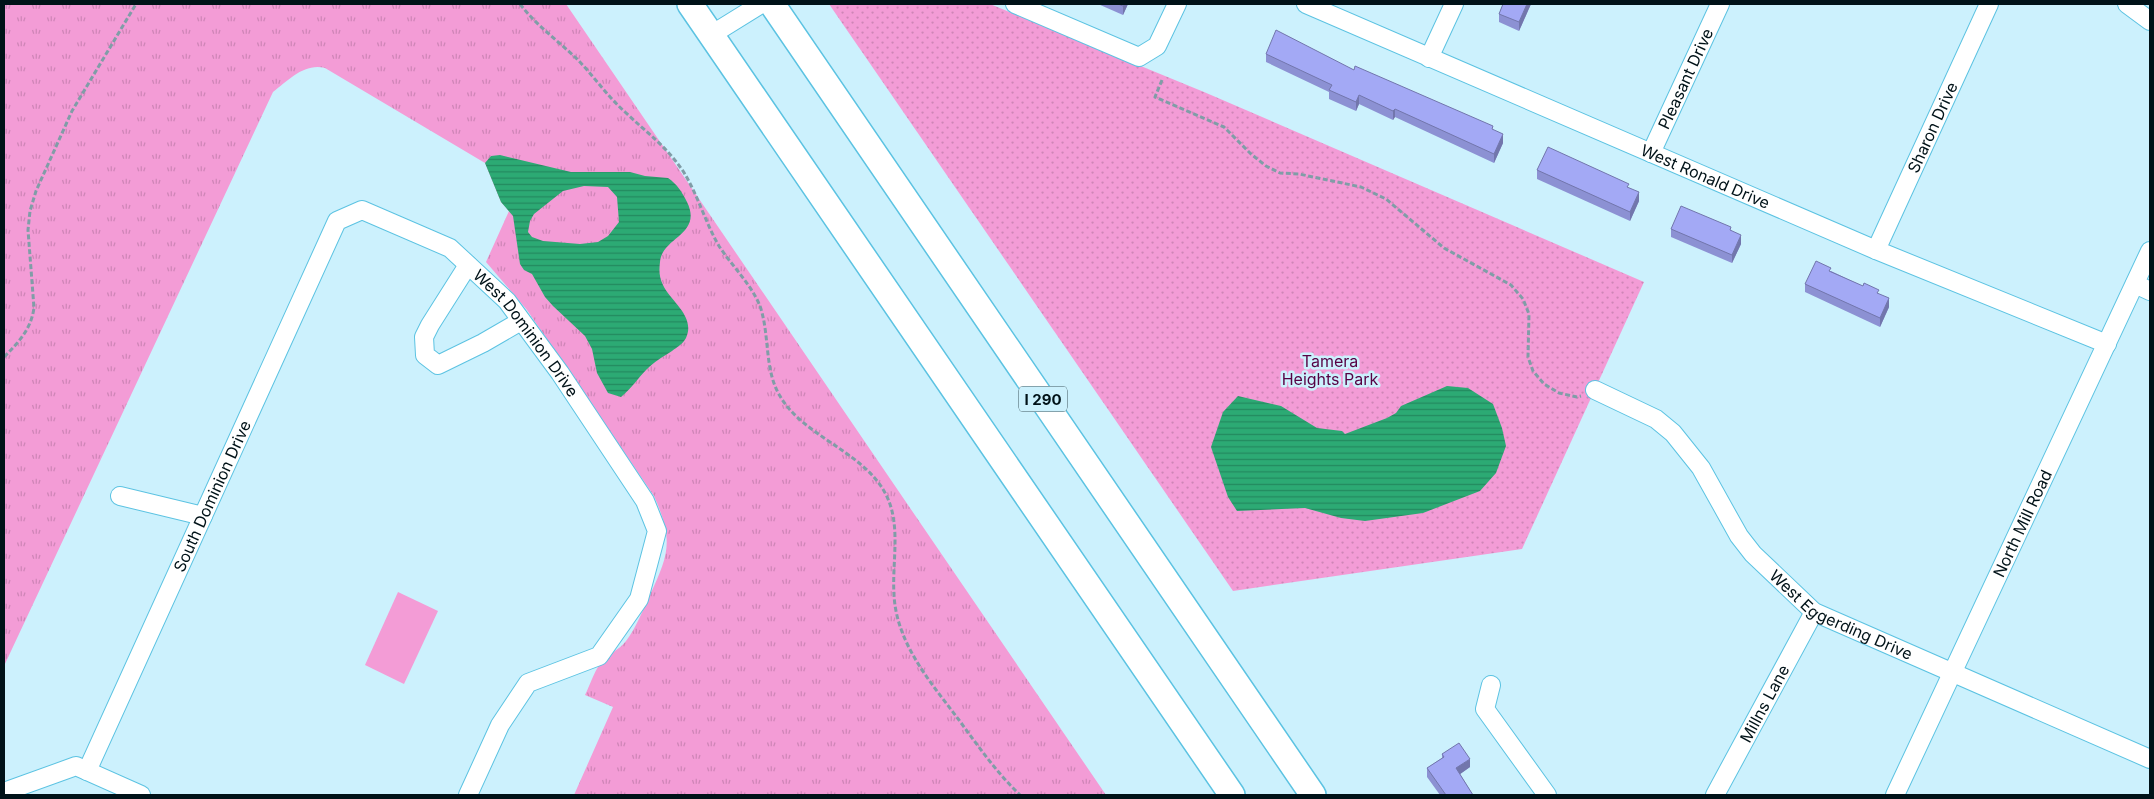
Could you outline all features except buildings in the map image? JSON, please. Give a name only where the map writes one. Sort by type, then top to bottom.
[{"type":"highway","points":[[690,4],[1232,795]]},
{"type":"highway","name":"I 290","points":[[772,4],[1313,795]]},
{"type":"street","points":[[712,35],[761,4]]},
{"type":"street","points":[[1015,4],[1139,57],[1157,46],[1177,4]]},
{"type":"street","name":"West Ronald Drive","points":[[1306,4],[1876,250],[2107,344]]},
{"type":"street","points":[[1429,58],[1454,4]]},
{"type":"street","name":"Pleasant Drive","points":[[1651,153],[1720,4]]},
{"type":"street","name":"Sharon Drive","points":[[1876,250],[1989,4]]},
{"type":"street","points":[[2127,4],[2150,20]]},
{"type":"street","name":"West Dominion Drive","points":[[338,221],[362,210],[450,248],[507,301],[560,373],[645,501],[657,531],[639,599],[599,656],[528,684],[500,725],[468,795]]},
{"type":"street","name":"South Dominion Drive","points":[[82,769],[203,516],[338,221]]},
{"type":"street","name":"North Mill Road","points":[[1895,795],[2107,344],[2142,287],[2150,251]]},
{"type":"street","points":[[468,265],[424,337],[425,355],[438,365],[522,321]]},
{"type":"street","name":"West Eggerding Drive","points":[[1595,390],[1656,419],[1674,432],[1701,468],[1739,536],[1752,554],[1814,612],[2150,759]]},
{"type":"street","points":[[120,496],[203,516]]},
{"type":"street","name":"Millns Lane","points":[[1715,795],[1814,612]]},
{"type":"street","points":[[1491,685],[1485,708],[1547,795]]},
{"type":"street","points":[[4,792],[82,769],[141,795]]},
{"type":"path","points":[[4,357],[26,333],[32,320],[34,308],[28,230],[30,211],[36,191],[72,112],[136,4]]},
{"type":"path","points":[[520,4],[545,31],[577,59],[625,113],[651,134],[682,171],[695,190],[718,243],[750,288],[759,305],[765,326],[774,384],[780,397],[790,410],[875,478],[884,492],[894,521],[893,563],[896,610],[902,632],[914,656],[981,749],[1020,795]]},
{"type":"path","points":[[1162,80],[1156,97],[1224,127],[1266,166],[1280,173],[1299,174],[1361,187],[1386,199],[1444,248],[1511,285],[1523,299],[1529,314],[1528,357],[1533,371],[1544,384],[1559,393],[1578,397],[1595,390]]},
{"type":"green space","points":[[4,4],[566,4],[1106,795],[574,795],[613,707],[585,695],[600,664],[626,641],[633,631],[661,569],[665,558],[666,536],[660,511],[654,496],[527,310],[486,262],[509,211],[501,202],[485,163],[325,68],[317,67],[304,70],[273,92],[4,666]]},
{"type":"green space","name":"Tamera Heights Park","points":[[829,4],[990,4],[1204,92],[1644,282],[1522,549],[1233,591]]},
{"type":"green space","points":[[398,592],[438,611],[404,684],[365,665]]},
{"type":"shaded area","points":[[500,155],[571,172],[630,172],[645,176],[668,178],[677,186],[685,198],[691,213],[690,222],[686,229],[662,254],[659,271],[666,291],[681,309],[688,323],[686,338],[680,345],[650,366],[621,397],[608,393],[597,373],[592,349],[585,336],[553,306],[545,297],[532,274],[524,270],[520,264],[513,216],[501,202],[485,163],[491,156]],"holes":[[[584,186],[608,187],[617,197],[619,222],[608,236],[598,242],[580,244],[543,241],[532,237],[528,232],[530,221],[534,214],[563,191]]]},
{"type":"shaded area","points":[[1447,386],[1468,388],[1493,404],[1502,428],[1506,446],[1496,473],[1480,491],[1423,513],[1365,521],[1341,518],[1305,508],[1237,511],[1228,497],[1211,447],[1223,412],[1238,396],[1281,406],[1317,428],[1342,431],[1345,434],[1387,418],[1396,413],[1401,406]]}]
